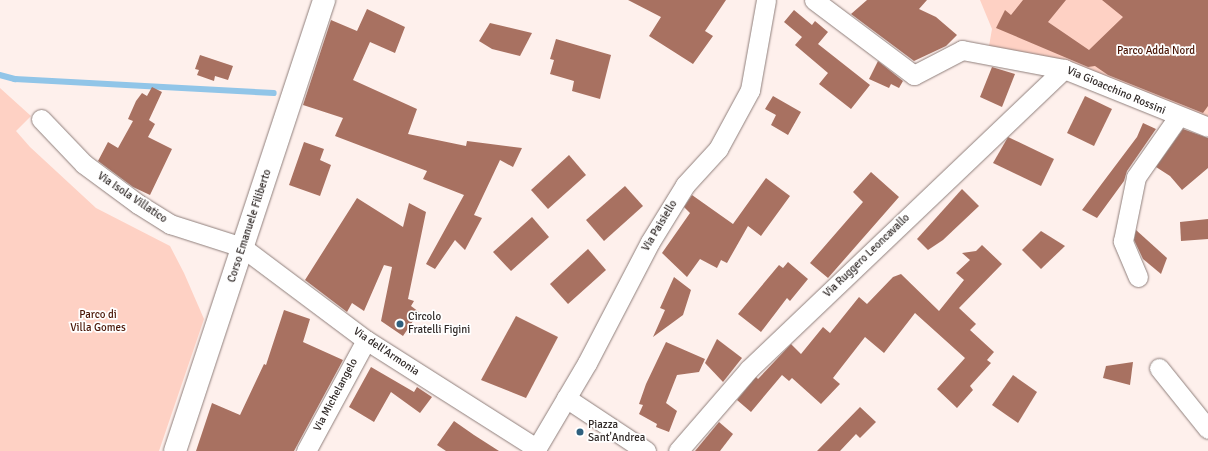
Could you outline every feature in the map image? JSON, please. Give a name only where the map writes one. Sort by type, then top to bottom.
[{"type":"main road","name":"Corso Emanuele Filiberto","points":[[175,451],[324,0]]},
{"type":"street","name":"Via Paisiello","points":[[535,450],[566,398],[650,242],[685,185],[718,149],[750,90],[766,0]]},
{"type":"street","name":"Via Gioacchino Rossini","points":[[814,0],[914,75],[962,50],[1064,68],[1178,117],[1204,121]]},
{"type":"street","name":"Via Ruggero Leoncavallo","points":[[678,451],[749,369],[1064,68]]},
{"type":"street","points":[[1138,277],[1123,241],[1136,177],[1178,117]]},
{"type":"street","name":"Via Isola Villatico","points":[[41,119],[84,164],[138,204],[170,224],[242,248]]},
{"type":"street","name":"Via dell'Armonia","points":[[242,248],[366,340],[535,450]]},
{"type":"street","name":"Via Michelangelo","points":[[306,451],[366,340]]},
{"type":"street","points":[[1158,368],[1208,429]]},
{"type":"street","points":[[566,398],[646,451]]},
{"type":"green space","name":"Parco Adda Nord","points":[[980,0],[1208,0],[1208,125],[989,46],[992,29]]},
{"type":"green space","name":"Parco di Villa Gomes","points":[[0,88],[31,116],[16,131],[30,147],[96,208],[170,246],[184,273],[204,319],[159,451],[0,451]]},
{"type":"building","points":[[628,0],[726,0],[705,31],[713,36],[693,64],[649,36],[661,17]]},
{"type":"building","points":[[867,0],[927,0],[919,9],[936,17],[957,35],[946,46],[914,61],[851,14]]},
{"type":"building","name":"Parco Adda Nord","points":[[1023,0],[1066,0],[1048,22],[1089,50],[1123,17],[1102,0],[1208,0],[1208,106],[1203,113],[1108,75],[1095,66],[1088,67],[996,28],[1005,10],[1011,15]]},
{"type":"building","points":[[367,9],[405,27],[395,53],[370,42],[353,80],[417,109],[408,134],[466,146],[467,141],[522,148],[513,167],[500,160],[474,215],[482,218],[465,250],[455,240],[435,269],[426,264],[464,195],[423,179],[427,171],[335,136],[343,118],[303,105],[331,20],[357,31]]},
{"type":"building","points":[[794,10],[812,25],[815,21],[828,32],[818,44],[870,85],[851,109],[819,84],[828,73],[795,45],[802,37],[784,22]]},
{"type":"building","points":[[490,23],[532,33],[520,56],[492,49],[479,41]]},
{"type":"building","points":[[556,39],[611,55],[600,99],[572,91],[574,81],[550,74],[554,60],[550,59]]},
{"type":"building","points":[[200,55],[233,66],[228,80],[215,76],[214,81],[197,75],[199,70],[195,69]]},
{"type":"building","points":[[878,61],[903,81],[899,88],[891,84],[889,88],[869,79]]},
{"type":"building","points":[[992,67],[1015,74],[1002,107],[980,97]]},
{"type":"building","points":[[152,87],[162,92],[149,120],[155,124],[148,137],[172,149],[150,195],[133,187],[98,161],[108,142],[118,148],[133,121],[128,119],[136,101],[142,93],[147,96]]},
{"type":"building","points":[[773,96],[801,112],[788,135],[771,125],[776,115],[765,109]]},
{"type":"building","points":[[1085,96],[1112,109],[1094,146],[1067,133]]},
{"type":"building","points":[[1143,123],[1156,129],[1127,171],[1124,181],[1097,218],[1082,210],[1137,137]]},
{"type":"building","points":[[1183,129],[1208,138],[1208,168],[1182,190],[1170,176],[1156,167]]},
{"type":"building","points":[[1008,137],[1054,159],[1041,186],[993,163]]},
{"type":"building","points":[[304,142],[324,149],[320,160],[331,165],[320,196],[289,185]]},
{"type":"building","points":[[569,155],[586,175],[548,209],[531,190]]},
{"type":"building","points":[[871,172],[899,197],[828,278],[810,263],[863,202],[853,192]]},
{"type":"building","points":[[766,178],[790,196],[761,236],[748,226],[727,263],[721,260],[717,268],[700,259],[687,277],[662,253],[690,213],[684,207],[692,195],[733,224]]},
{"type":"building","points":[[625,186],[643,206],[604,241],[586,220]]},
{"type":"building","points":[[962,189],[979,206],[943,240],[928,250],[917,239]]},
{"type":"building","points":[[357,198],[403,227],[409,203],[426,212],[408,299],[414,301],[411,306],[419,312],[403,336],[381,321],[392,267],[384,265],[364,311],[352,303],[347,312],[305,280]]},
{"type":"building","points":[[532,217],[549,237],[511,271],[493,252]]},
{"type":"building","points":[[1208,219],[1208,239],[1181,241],[1180,222]]},
{"type":"building","points":[[1136,230],[1167,258],[1161,274],[1143,259],[1134,240]]},
{"type":"building","points":[[1041,231],[1065,246],[1041,269],[1022,250]]},
{"type":"building","points":[[982,245],[1002,264],[959,308],[976,324],[970,330],[994,352],[987,360],[991,363],[970,386],[973,390],[957,408],[937,389],[965,358],[915,313],[884,353],[865,337],[833,378],[840,384],[821,404],[792,378],[789,381],[782,375],[751,412],[737,400],[756,377],[758,379],[791,344],[801,354],[823,327],[830,333],[859,297],[867,304],[893,277],[901,274],[939,311],[964,280],[956,273],[970,260],[962,253],[976,251]]},
{"type":"building","points":[[588,249],[606,270],[568,304],[550,284]]},
{"type":"building","points":[[788,262],[808,279],[790,301],[787,298],[761,332],[738,314],[779,265],[783,268]]},
{"type":"building","points":[[674,277],[691,290],[683,315],[653,337],[665,310],[660,308]]},
{"type":"building","points":[[284,310],[310,319],[303,342],[343,360],[294,451],[196,451],[212,403],[240,415],[264,364],[266,365]]},
{"type":"building","points":[[516,316],[558,337],[526,398],[481,380]]},
{"type":"building","points":[[717,339],[742,358],[723,382],[705,363]]},
{"type":"building","points":[[666,342],[705,359],[699,372],[677,375],[666,403],[677,411],[669,432],[656,427],[657,424],[639,414],[643,405],[639,404],[646,384]]},
{"type":"building","points":[[1133,362],[1130,385],[1103,378],[1106,366]]},
{"type":"building","points":[[371,367],[414,392],[417,387],[432,397],[420,413],[391,392],[374,422],[349,407]]},
{"type":"building","points":[[1013,375],[1037,392],[1018,423],[992,405]]},
{"type":"building","points":[[860,407],[876,422],[860,438],[856,434],[840,451],[817,451]]},
{"type":"building","points":[[454,421],[499,451],[446,451],[437,445]]},
{"type":"building","points":[[719,422],[733,434],[720,451],[695,451]]},
{"type":"waterway","points":[[0,75],[15,79],[274,93]]},
{"type":"place","name":"Circolo Fratelli Figini","points":[[400,324]]},
{"type":"place","name":"Piazza Sant'Andrea","points":[[580,432]]}]
